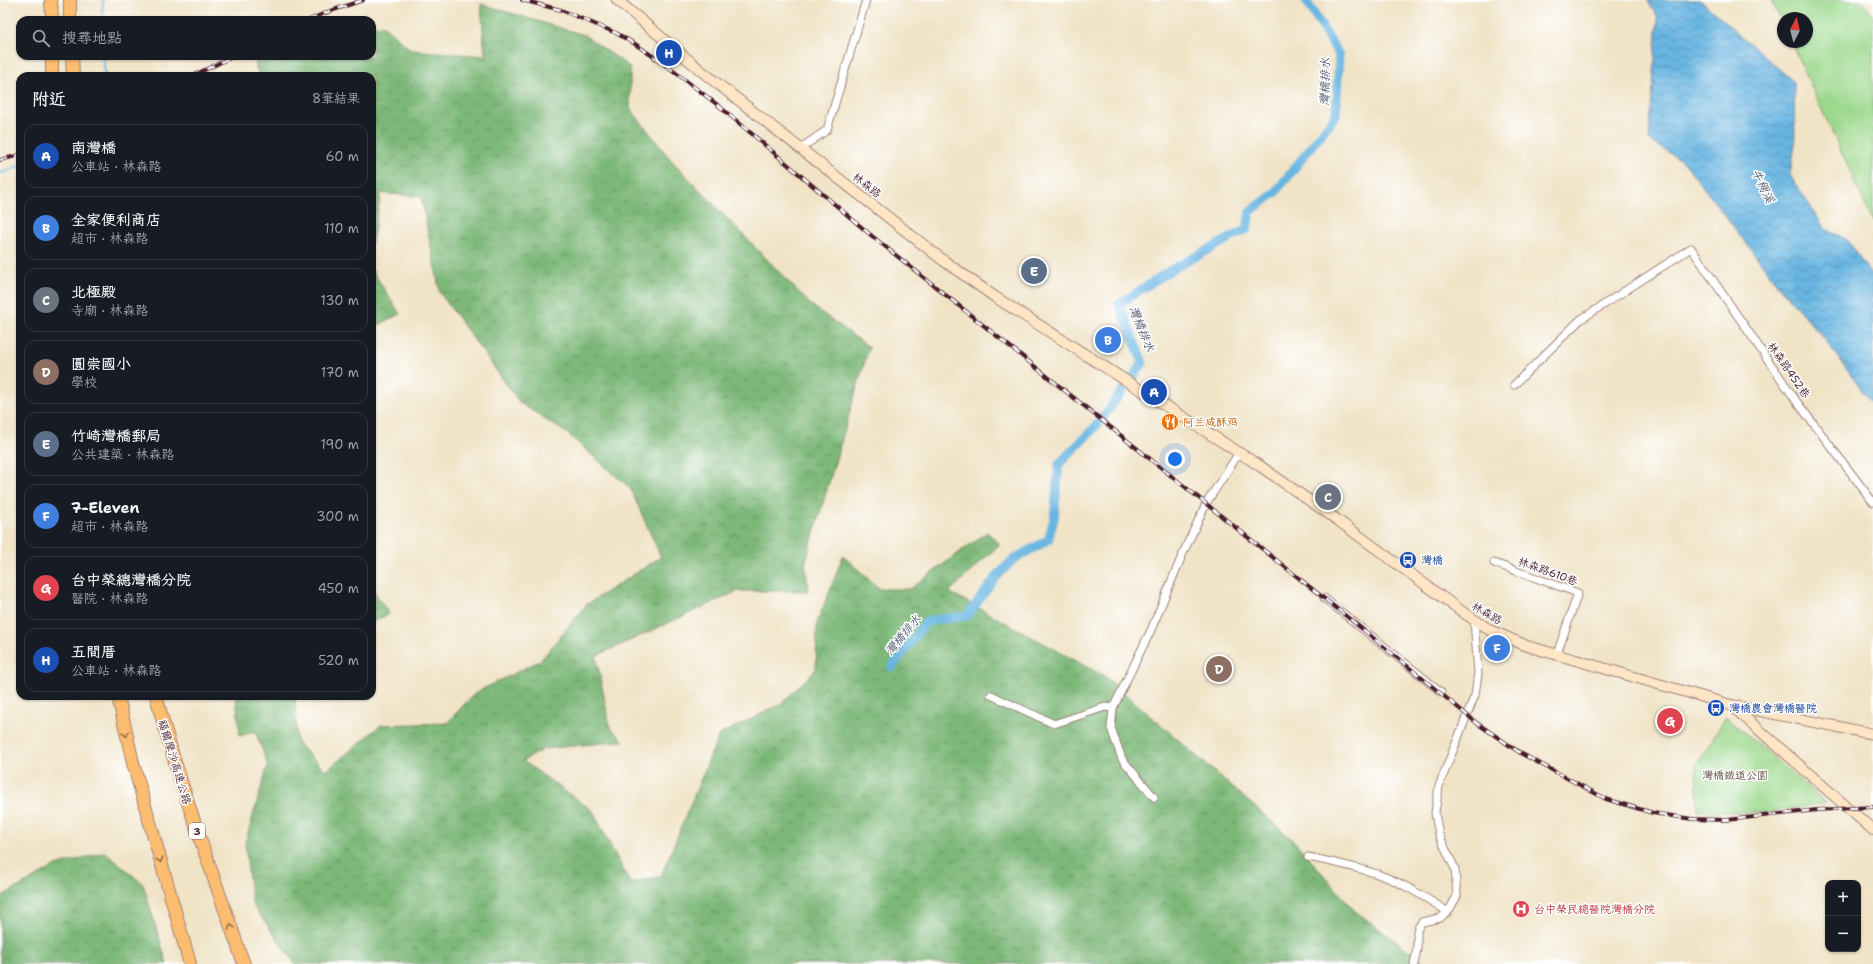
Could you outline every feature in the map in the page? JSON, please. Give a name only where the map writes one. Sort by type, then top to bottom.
[{"type":"highway","points":[[51,0],[52,16]]},
{"type":"highway","points":[[70,0],[70,16]]},
{"type":"highway","points":[[52,60],[52,72]]},
{"type":"highway","points":[[72,60],[73,72]]},
{"type":"highway","points":[[119,700],[133,763],[190,964]]},
{"type":"highway","name":"福爾摩沙高速公路","points":[[157,700],[170,750],[185,796],[244,964]]},
{"type":"main road","name":"林森路","points":[[617,0],[704,73],[944,261],[995,296],[1239,452],[1336,519],[1474,620],[1490,630],[1527,646],[1731,705],[1873,734]]},
{"type":"main road","points":[[1731,705],[1873,830]]},
{"type":"street","points":[[801,148],[827,130],[866,0]]},
{"type":"street","name":"林森路452巷","points":[[1514,385],[1580,320],[1691,248],[1797,402],[1873,502]]},
{"type":"street","points":[[1154,797],[1122,759],[1111,728],[1113,708],[1151,630],[1184,551],[1207,502],[1239,452]]},
{"type":"street","name":"林森路610巷","points":[[1494,563],[1578,593],[1557,654]]},
{"type":"street","points":[[1324,598],[1441,692]]},
{"type":"street","points":[[1414,964],[1418,949],[1417,931],[1419,926],[1422,922],[1440,918],[1448,912],[1457,896],[1456,869],[1439,835],[1435,813],[1439,786],[1475,695],[1478,673],[1474,620]]},
{"type":"street","points":[[991,695],[1054,724],[1105,706],[1113,708]]},
{"type":"street","points":[[1308,857],[1358,868],[1381,876],[1416,891],[1448,912]]},
{"type":"green space","points":[[1771,0],[1861,0],[1873,14],[1873,222],[1794,48],[1813,48],[1813,12],[1777,12]]},
{"type":"green space","points":[[481,4],[584,35],[630,67],[630,108],[671,160],[811,305],[869,347],[805,564],[809,591],[738,591],[596,656],[610,727],[624,741],[543,749],[523,761],[593,811],[630,883],[661,876],[719,735],[781,704],[816,669],[817,623],[843,556],[880,589],[910,589],[987,532],[1000,544],[949,592],[1106,677],[1295,842],[1355,911],[1427,964],[295,964],[252,904],[245,843],[268,765],[255,731],[240,736],[236,700],[295,700],[297,743],[326,771],[381,725],[447,723],[475,693],[541,660],[586,605],[661,557],[630,488],[568,434],[520,403],[440,293],[421,197],[381,193],[376,221],[376,72],[258,72],[255,63],[262,60],[376,60],[376,25],[384,26],[411,50],[485,56]]},
{"type":"green space","points":[[376,276],[400,314],[376,326]]},
{"type":"green space","points":[[376,594],[389,614],[376,620]]},
{"type":"green space","name":"灣橋鐵道公園","points":[[1726,717],[1826,803],[1768,813],[1698,811],[1696,766]]},
{"type":"green space","points":[[105,852],[143,884],[167,964],[0,964],[0,897],[56,866]]},
{"type":"water","name":"牛稠溪","points":[[1647,0],[1700,0],[1794,82],[1795,145],[1790,175],[1825,229],[1848,240],[1873,278],[1873,406],[1826,341],[1781,289],[1684,162],[1649,140],[1658,18]]},
{"type":"waterway","points":[[102,16],[103,0]]},
{"type":"waterway","name":"灣橋排水","points":[[892,667],[927,621],[967,616],[997,576],[1014,559],[1048,540],[1054,519],[1059,464],[1098,424],[1143,363],[1119,304],[1169,271],[1247,229],[1250,212],[1275,193],[1336,115],[1339,55],[1306,0]]},
{"type":"waterway","points":[[103,60],[105,72]]},
{"type":"waterway","points":[[0,173],[16,167]]},
{"type":"railway","points":[[318,16],[363,0]]},
{"type":"railway","points":[[522,0],[561,10],[616,33],[667,66],[719,106],[872,236],[1366,632],[1478,724],[1522,754],[1606,799],[1653,813],[1692,819],[1727,820],[1817,810],[1873,807]]},
{"type":"railway","points":[[200,72],[226,60]]},
{"type":"railway","points":[[0,160],[16,156]]},
{"type":"place","name":"五間厝","points":[[669,53]]},
{"type":"place","name":"竹崎灣橋郵局","points":[[1034,271]]},
{"type":"place","name":"全家便利商店","points":[[1108,340]]},
{"type":"place","name":"南灣橋","points":[[1154,392]]},
{"type":"place","name":"阿兰咸酥鸡","points":[[1170,422]]},
{"type":"place","name":"北極殿","points":[[1328,497]]},
{"type":"place","name":"灣橋","points":[[1408,560]]},
{"type":"place","name":"7-Eleven","points":[[1497,648]]},
{"type":"place","name":"圓崇國小","points":[[1219,669]]},
{"type":"place","name":"灣橋農會灣橋醫院","points":[[1716,708]]},
{"type":"place","name":"台中榮總灣橋分院","points":[[1670,721]]},
{"type":"place","name":"台中榮民總醫院灣橋分院","points":[[1521,909]]}]
